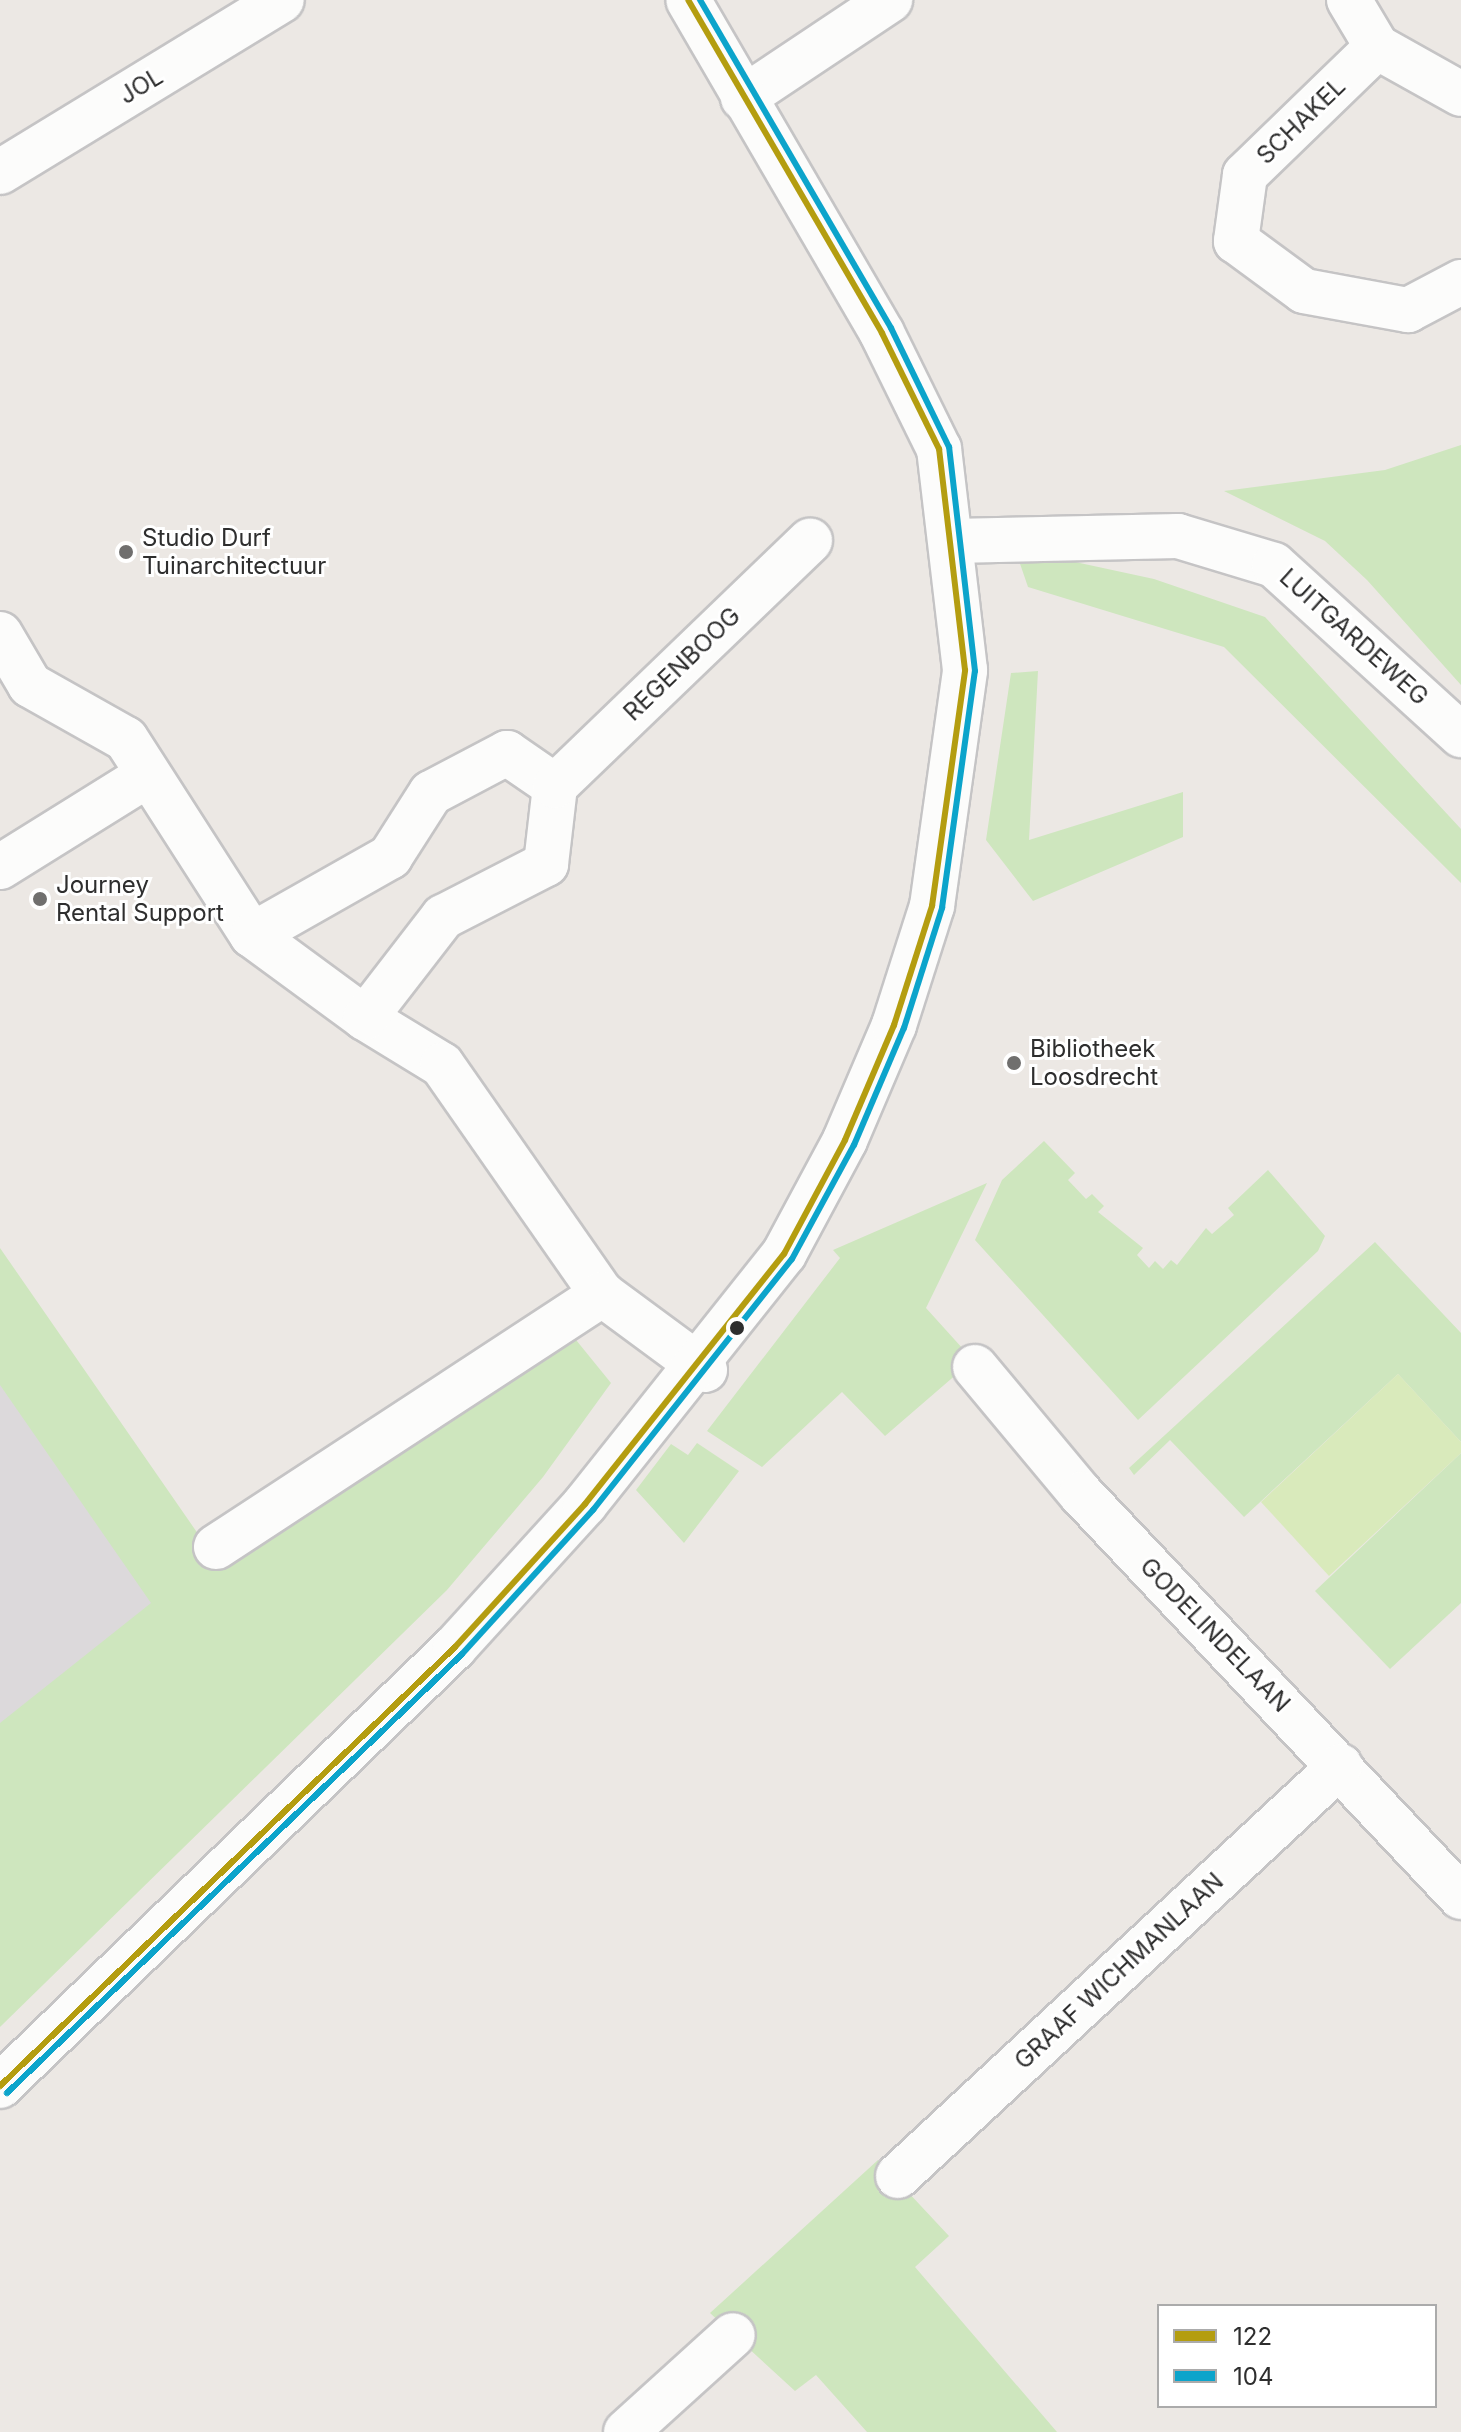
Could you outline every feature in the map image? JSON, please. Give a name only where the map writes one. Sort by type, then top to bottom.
[{"type":"street","name":"JOL","points":[[0,172],[282,0]]},
{"type":"street","points":[[0,2086],[455,1647],[585,1504],[701,1367],[784,1254],[845,1140],[894,1025],[928,921],[949,806],[965,670],[953,541],[939,449],[882,333],[688,0]]},
{"type":"street","points":[[743,98],[890,0]]},
{"type":"street","points":[[1349,0],[1377,47],[1461,94]]},
{"type":"street","name":"SCHAKEL","points":[[1377,47],[1245,175],[1236,241],[1304,291],[1408,310],[1461,282]]},
{"type":"street","name":"LUITGARDEWEG","points":[[953,541],[1178,536],[1274,565],[1461,735]]},
{"type":"street","name":"REGENBOOG","points":[[555,786],[810,541]]},
{"type":"street","points":[[0,634],[30,685],[126,739],[252,935],[365,1018],[442,1065],[602,1294],[701,1367]]},
{"type":"street","points":[[252,935],[390,857],[431,793],[507,753],[555,786],[546,864],[443,917],[365,1018]]},
{"type":"street","points":[[0,867],[148,775]]},
{"type":"street","points":[[216,1547],[602,1294]]},
{"type":"street","name":"GODELINDELAAN","points":[[975,1367],[1081,1494],[1461,1897]]},
{"type":"street","name":"GRAAF WICHMANLAAN","points":[[898,2176],[1340,1766]]},
{"type":"street","points":[[626,2432],[733,2335]]},
{"type":"shaded area","points":[[0,1371],[169,1620],[0,1788]]},
{"type":"green space","points":[[1461,445],[1461,685],[1367,580],[1325,541],[1224,491],[1385,470]]},
{"type":"green space","points":[[1015,549],[1154,579],[1265,617],[1461,829],[1461,883],[1224,647],[1028,587]]},
{"type":"green space","points":[[1038,671],[1029,840],[1183,792],[1183,837],[1033,901],[986,840],[1011,673]]},
{"type":"green space","points":[[1044,1141],[1075,1173],[1068,1180],[1086,1199],[1092,1194],[1104,1206],[1098,1212],[1143,1248],[1137,1255],[1149,1268],[1155,1261],[1163,1269],[1171,1260],[1177,1265],[1206,1228],[1212,1234],[1234,1215],[1228,1208],[1268,1170],[1325,1236],[1318,1251],[1138,1420],[975,1240],[1002,1180]]},
{"type":"green space","points":[[987,1183],[926,1308],[973,1360],[885,1436],[842,1392],[762,1467],[707,1431],[840,1258],[833,1250]]},
{"type":"green space","points":[[1375,1242],[1461,1333],[1461,1442],[1398,1374],[1244,1517],[1170,1440],[1134,1475],[1129,1468]]},
{"type":"green space","points":[[0,1248],[221,1567],[572,1335],[611,1383],[543,1477],[447,1590],[0,2027],[0,1723],[151,1603],[0,1385]]},
{"type":"green space","points":[[1398,1374],[1461,1442],[1461,1453],[1329,1576],[1261,1502]]},
{"type":"green space","points":[[697,1443],[739,1471],[684,1543],[636,1490],[671,1444],[688,1455]]},
{"type":"green space","points":[[1461,1453],[1461,1603],[1390,1669],[1315,1591]]},
{"type":"green space","points":[[878,2160],[949,2236],[915,2267],[1057,2432],[867,2432],[816,2375],[795,2391],[710,2313]]},
{"type":"transit line","name":"122","points":[[0,2086],[455,1647],[585,1504],[784,1254],[845,1140],[894,1025],[932,906],[965,670],[939,449],[882,333],[688,0]]},
{"type":"transit line","name":"104","points":[[7,2093],[462,1654],[593,1510],[792,1259],[854,1145],[904,1028],[942,908],[975,671],[949,447],[891,328],[700,0]]},
{"type":"place","name":"Studio Durf Tuinarchitectuur","points":[[126,552]]},
{"type":"place","name":"Journey Rental Support","points":[[40,899]]},
{"type":"place","name":"Bibliotheek Loosdrecht","points":[[1014,1063]]}]
